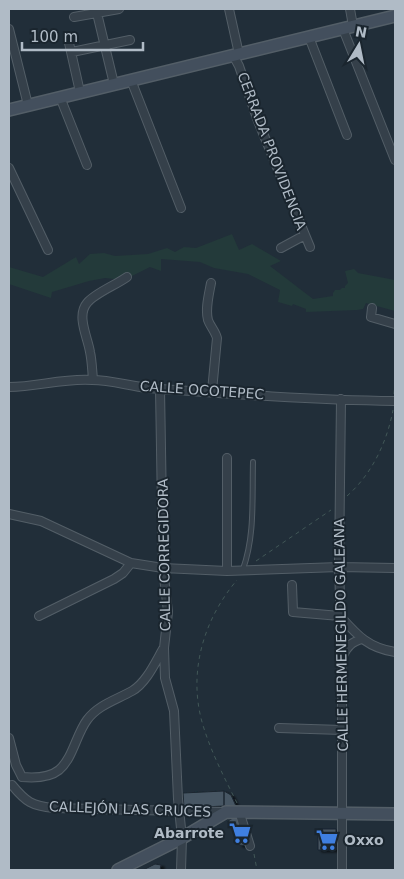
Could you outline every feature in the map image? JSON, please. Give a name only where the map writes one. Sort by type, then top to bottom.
[{"type":"main road","points":[[9,110],[395,16]]},
{"type":"main road","points":[[118,870],[182,838],[226,812],[239,810],[395,814]]},
{"type":"street","points":[[74,17],[96,11],[119,9]]},
{"type":"street","name":"CERRADA PROVIDENCIA","points":[[229,9],[239,66],[258,121],[310,247]]},
{"type":"street","points":[[350,9],[348,27],[395,160]]},
{"type":"street","points":[[96,11],[114,84]]},
{"type":"street","points":[[9,29],[28,105]]},
{"type":"street","points":[[309,37],[347,135]]},
{"type":"street","points":[[72,52],[130,40]]},
{"type":"street","points":[[69,43],[80,92]]},
{"type":"street","points":[[131,80],[181,208]]},
{"type":"street","points":[[60,97],[88,165]]},
{"type":"street","points":[[9,168],[48,250]]},
{"type":"street","points":[[281,248],[305,235]]},
{"type":"street","points":[[93,380],[90,351],[83,322],[84,310],[86,304],[92,298],[127,278]]},
{"type":"street","points":[[211,282],[207,313],[208,321],[217,338],[212,391]]},
{"type":"street","points":[[372,308],[372,317],[395,324]]},
{"type":"street","name":"CALLE OCOTEPEC","points":[[9,387],[23,387],[60,380],[93,380],[160,388],[394,401]]},
{"type":"street","name":"CALLE CORREGIDORA","points":[[160,388],[163,568],[168,612],[164,648],[165,678],[174,711],[182,838],[181,870]]},
{"type":"street","name":"CALLE HERMENEGILDO GALEANA","points":[[341,399],[339,567],[342,657],[342,870]]},
{"type":"street","points":[[226,571],[227,458]]},
{"type":"street","points":[[9,514],[41,521],[131,563],[163,568],[242,572],[339,567],[395,568]]},
{"type":"street","points":[[39,616],[114,579],[123,573],[131,563]]},
{"type":"street","points":[[292,585],[293,612],[340,616],[362,639],[383,650],[395,652]]},
{"type":"street","points":[[342,657],[346,648],[354,641],[362,639]]},
{"type":"street","points":[[9,738],[16,766],[22,777],[34,778],[59,770],[68,758],[78,734],[88,718],[100,708],[133,690],[150,672],[164,648]]},
{"type":"street","points":[[279,728],[342,730]]},
{"type":"street","name":"CALLEJÓN LAS CRUCES","points":[[22,777],[10,787],[35,806],[226,812]]},
{"type":"street","points":[[239,810],[250,846]]},
{"type":"lane","points":[[242,572],[248,554],[251,535],[252,462]]},
{"type":"path","points":[[343,499],[364,476],[379,453],[389,428],[395,382]]},
{"type":"path","points":[[252,565],[335,507]]},
{"type":"path","points":[[239,810],[204,729],[200,711],[198,683],[201,649],[209,623],[221,600],[242,572]]},
{"type":"green space","points":[[232,234],[239,250],[252,244],[281,261],[270,266],[313,299],[333,296],[335,290],[345,288],[348,283],[345,271],[354,269],[358,273],[395,280],[395,311],[366,303],[363,309],[357,310],[306,312],[306,309],[293,304],[292,306],[278,302],[280,290],[248,274],[214,268],[200,262],[161,259],[161,271],[150,267],[124,280],[105,278],[89,281],[52,292],[51,298],[9,284],[9,267],[43,277],[76,257],[79,264],[90,254],[104,253],[115,256],[148,254],[167,248],[175,252],[184,247],[196,248]]},
{"type":"building","points":[[224,791],[224,806],[184,808],[183,793]]},
{"type":"building","points":[[224,791],[231,795],[236,806],[224,806]]},
{"type":"building","name":"Abarrote","points":[[238,815],[248,846],[239,845],[238,838],[228,821]]},
{"type":"building","name":"Oxxo","points":[[318,829],[336,829],[336,850],[318,850]]},
{"type":"building","points":[[155,864],[161,865],[160,870],[143,870]]},
{"type":"place","name":"Abarrote","points":[[240,833]]},
{"type":"place","name":"Oxxo","points":[[327,840]]}]
